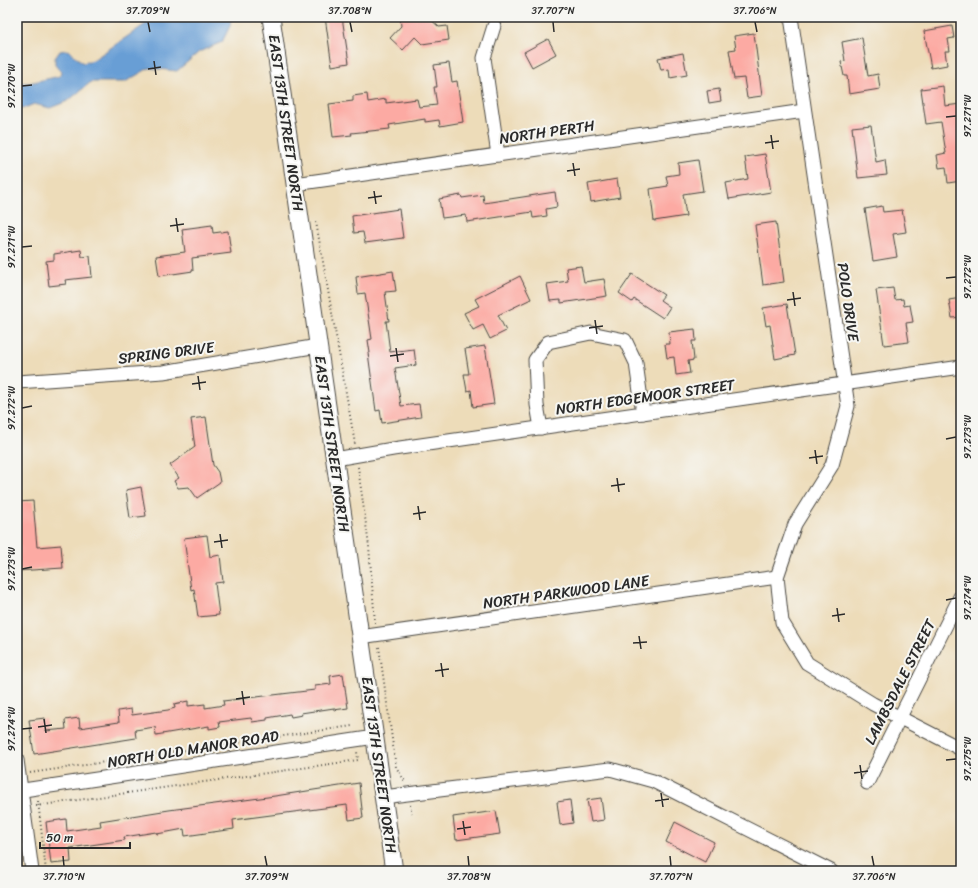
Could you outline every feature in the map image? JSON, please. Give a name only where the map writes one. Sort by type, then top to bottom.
[{"type":"main road","name":"EAST 13TH STREET NORTH","points":[[271,17],[394,871]]},
{"type":"street","name":"POLO DRIVE","points":[[777,577],[795,524],[832,465],[848,406],[791,17]]},
{"type":"street","points":[[494,26],[484,58],[498,155]]},
{"type":"street","name":"NORTH PERTH","points":[[295,184],[804,111]]},
{"type":"street","points":[[540,428],[537,405],[535,360],[548,342],[591,333],[625,340],[636,363],[643,413]]},
{"type":"street","name":"SPRING DRIVE","points":[[17,382],[162,372],[318,346]]},
{"type":"street","name":"NORTH EDGEMOOR STREET","points":[[335,459],[961,367]]},
{"type":"street","points":[[777,577],[782,622],[807,663],[873,704],[961,749]]},
{"type":"street","name":"NORTH PARKWOOD LANE","points":[[360,637],[777,577]]},
{"type":"street","name":"LAMBSDALE STREET","points":[[867,783],[961,595]]},
{"type":"street","name":"NORTH OLD MANOR ROAD","points":[[19,791],[375,737]]},
{"type":"street","points":[[17,760],[19,791],[32,871]]},
{"type":"street","points":[[384,797],[610,769],[653,780],[832,871]]},
{"type":"path","points":[[316,221],[357,456],[369,546],[373,606],[396,767],[406,783],[412,813]]},
{"type":"path","points":[[38,806],[46,871]]},
{"type":"water","points":[[150,17],[231,17],[230,26],[222,42],[199,52],[177,71],[149,68],[125,82],[91,82],[68,101],[50,108],[34,104],[17,111],[17,83],[29,83],[60,76],[61,72],[55,65],[55,58],[60,51],[68,50],[83,63],[93,60],[147,23]]},
{"type":"building","points":[[325,17],[342,17],[349,63],[332,66]]},
{"type":"building","points":[[400,17],[428,17],[439,27],[447,26],[449,40],[422,44],[415,37],[403,50],[390,38],[401,26]]},
{"type":"building","points":[[952,26],[954,38],[948,39],[950,51],[945,51],[947,65],[931,68],[924,31]]},
{"type":"building","points":[[754,33],[762,96],[747,98],[744,78],[734,79],[729,50],[736,49],[734,36]]},
{"type":"building","points":[[862,38],[868,76],[878,74],[880,89],[849,94],[847,76],[844,76],[841,62],[845,61],[842,42]]},
{"type":"building","points":[[548,39],[556,54],[532,67],[524,52]]},
{"type":"building","points":[[683,53],[687,75],[670,78],[669,69],[661,70],[658,58]]},
{"type":"building","points":[[449,63],[452,82],[457,81],[463,122],[440,126],[439,120],[425,122],[425,119],[389,125],[390,129],[351,133],[352,135],[333,137],[329,104],[353,101],[353,96],[367,94],[368,102],[386,99],[386,103],[417,99],[419,107],[437,105],[434,87],[437,87],[434,65]]},
{"type":"building","points":[[943,86],[945,106],[961,104],[961,181],[948,183],[946,167],[939,168],[937,155],[946,153],[941,122],[926,124],[921,89]]},
{"type":"building","points":[[719,89],[721,101],[709,103],[707,91]]},
{"type":"building","points":[[871,125],[876,162],[885,160],[887,175],[858,178],[852,127]]},
{"type":"building","points":[[765,154],[771,192],[729,199],[726,183],[748,179],[745,157]]},
{"type":"building","points":[[698,160],[703,191],[683,194],[686,216],[654,221],[650,189],[668,186],[666,176],[679,174],[678,163]]},
{"type":"building","points":[[617,179],[620,197],[591,202],[588,184]]},
{"type":"building","points":[[555,192],[557,207],[546,209],[547,216],[533,218],[532,212],[467,222],[466,215],[442,218],[439,199],[461,195],[462,198],[483,195],[484,203]]},
{"type":"building","points":[[882,206],[883,212],[902,210],[906,232],[893,234],[897,257],[873,261],[865,209]]},
{"type":"building","points":[[399,209],[403,238],[365,243],[363,232],[354,233],[352,216]]},
{"type":"building","points":[[776,222],[784,282],[763,285],[755,225]]},
{"type":"building","points":[[212,225],[213,233],[228,231],[231,253],[192,258],[193,271],[159,276],[156,256],[185,252],[182,229]]},
{"type":"building","points":[[81,250],[82,257],[90,256],[92,277],[65,280],[66,284],[49,286],[46,261],[54,260],[54,254]]},
{"type":"building","points":[[581,266],[584,282],[604,279],[607,296],[561,303],[561,300],[550,301],[547,284],[568,281],[566,268]]},
{"type":"building","points":[[393,271],[396,291],[385,292],[389,321],[386,321],[390,352],[414,349],[416,365],[395,368],[401,406],[419,404],[421,417],[382,423],[380,410],[376,411],[368,353],[370,353],[368,340],[372,339],[365,293],[358,294],[356,277]]},
{"type":"building","points":[[632,274],[664,295],[660,300],[670,307],[663,318],[634,299],[632,302],[619,293]]},
{"type":"building","points":[[520,276],[531,299],[498,315],[506,331],[490,339],[483,325],[473,330],[464,313],[479,306],[475,299]]},
{"type":"building","points":[[893,288],[895,300],[903,299],[904,306],[910,305],[913,322],[906,323],[909,342],[884,345],[876,290]]},
{"type":"building","points":[[961,298],[961,317],[952,318],[949,300]]},
{"type":"building","points":[[787,304],[795,355],[775,359],[770,325],[766,326],[763,308]]},
{"type":"building","points":[[695,329],[696,341],[692,341],[694,360],[688,361],[690,373],[676,375],[674,357],[667,358],[665,344],[670,344],[669,332]]},
{"type":"building","points":[[485,346],[494,404],[473,407],[471,390],[467,391],[464,374],[469,374],[465,349]]},
{"type":"building","points":[[206,417],[213,465],[218,472],[220,482],[197,498],[189,487],[178,488],[174,481],[179,478],[170,465],[195,447],[191,419]]},
{"type":"building","points":[[141,487],[146,516],[130,518],[126,490]]},
{"type":"building","points":[[33,501],[37,547],[61,545],[63,568],[17,571],[17,502]]},
{"type":"building","points":[[207,535],[210,557],[220,555],[223,582],[215,583],[219,615],[198,617],[194,589],[191,590],[184,538]]},
{"type":"building","points":[[343,674],[348,708],[334,710],[334,708],[301,713],[302,715],[291,717],[290,714],[252,722],[251,718],[219,722],[220,727],[209,729],[209,726],[156,735],[155,727],[135,730],[136,738],[34,754],[29,720],[45,718],[46,731],[66,729],[65,720],[79,718],[80,728],[119,722],[118,711],[131,709],[132,715],[168,710],[175,708],[174,704],[188,701],[188,706],[205,704],[205,708],[224,705],[223,701],[315,690],[315,686],[331,684],[330,676]]},
{"type":"building","points":[[359,783],[363,818],[349,820],[347,805],[233,820],[234,829],[185,836],[184,829],[157,834],[156,832],[124,837],[125,840],[70,848],[71,862],[51,864],[46,822],[66,819],[67,831],[101,826],[100,821]]},
{"type":"building","points":[[601,798],[604,820],[591,822],[587,800]]},
{"type":"building","points":[[570,800],[573,823],[560,825],[557,802]]},
{"type":"building","points":[[496,811],[500,834],[456,840],[453,817]]},
{"type":"building","points":[[675,822],[714,842],[705,862],[666,842]]}]
